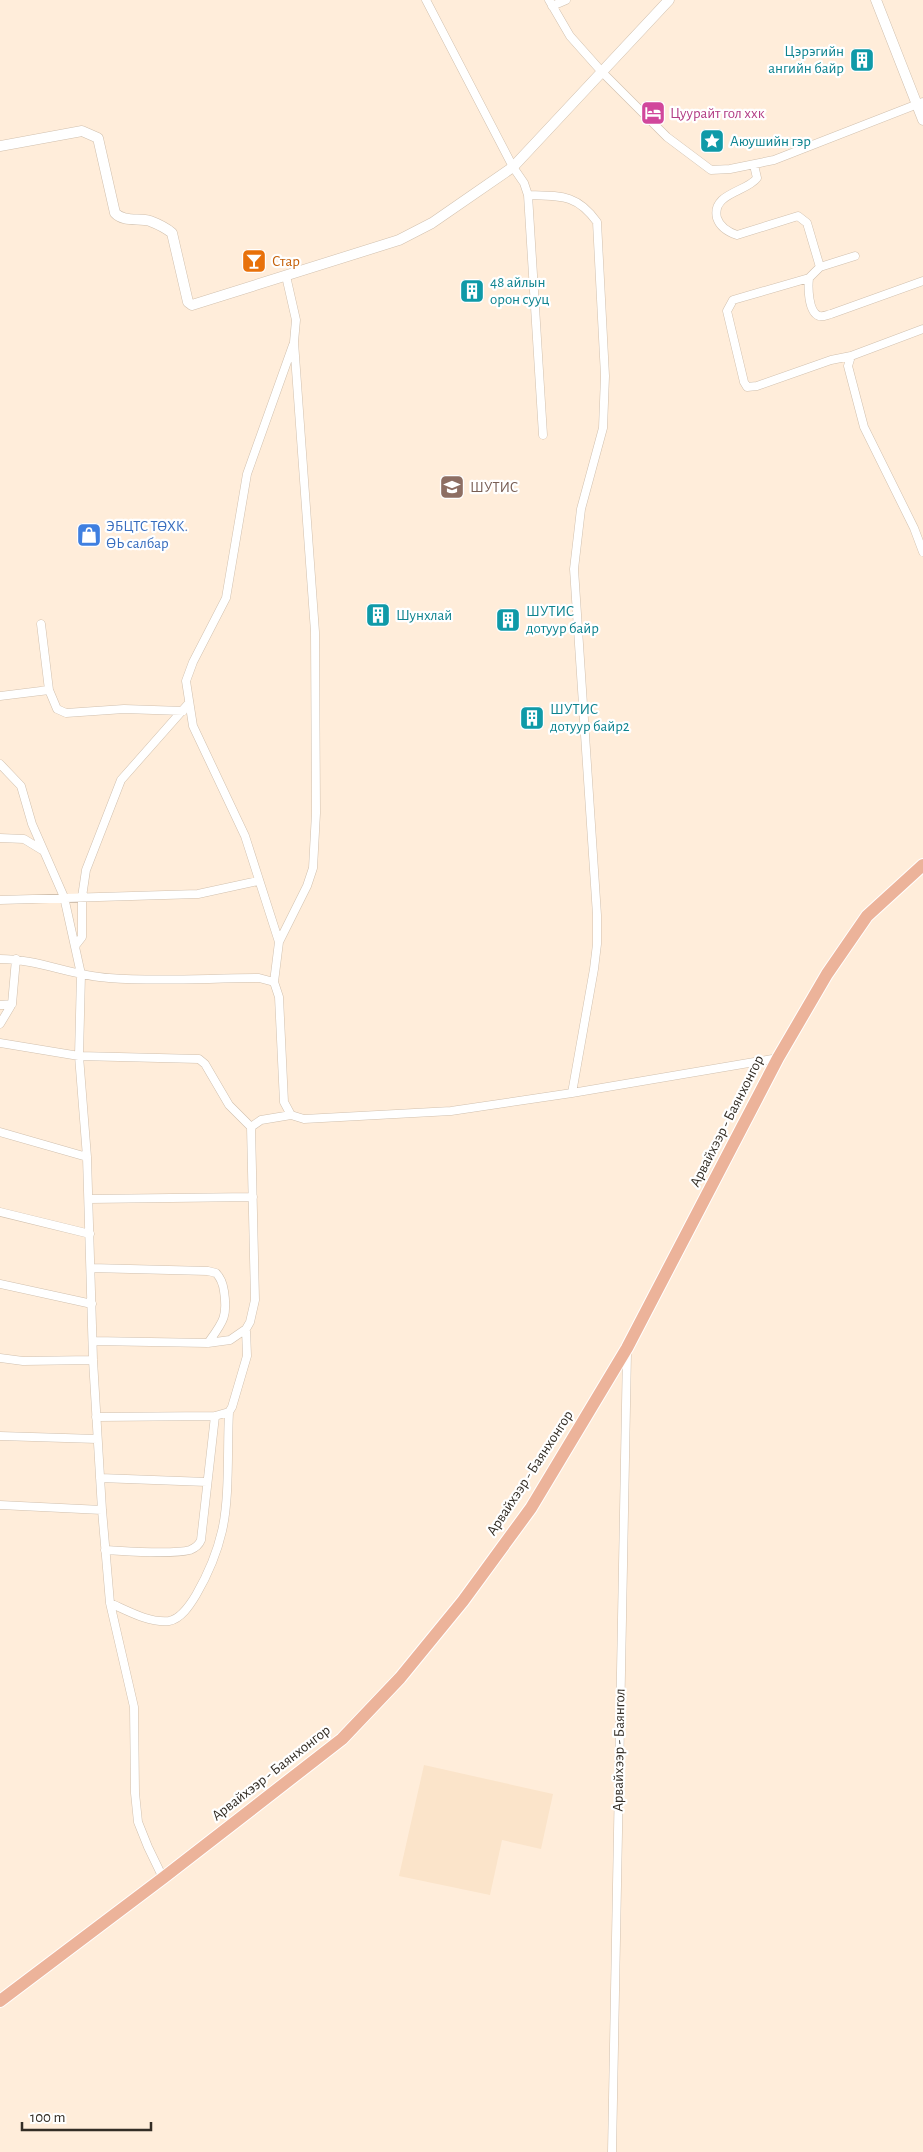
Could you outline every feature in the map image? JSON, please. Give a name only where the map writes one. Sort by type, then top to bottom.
[{"type":"highway","name":"Арвайхээр - Баянхонгор","points":[[0,2001],[163,1878],[342,1738],[400,1678],[463,1601],[531,1508],[627,1348],[778,1058],[827,974],[867,916],[923,865]]},
{"type":"street","points":[[426,0],[513,167],[524,183],[528,195],[543,435]]},
{"type":"street","points":[[566,0],[551,3],[570,36],[602,72],[668,137],[710,170],[723,170],[774,160],[920,102]]},
{"type":"street","points":[[0,146],[82,132],[98,138],[115,212],[120,217],[149,221],[166,228],[172,233],[190,305],[399,240],[432,223],[513,167],[669,0]]},
{"type":"street","points":[[876,0],[920,102],[923,120]]},
{"type":"street","points":[[754,165],[756,178],[753,182],[725,197],[720,202],[716,214],[719,223],[728,232],[737,235],[798,216],[807,223],[820,267]]},
{"type":"street","points":[[528,195],[560,196],[576,200],[587,209],[597,222],[605,376],[603,428],[581,509],[574,568],[597,915],[597,944],[572,1094]]},
{"type":"street","points":[[855,256],[820,267],[809,278],[733,300],[727,311],[744,382],[748,387],[757,386],[831,360],[851,356],[923,329]]},
{"type":"street","points":[[286,276],[296,320],[294,342],[315,632],[316,813],[313,868],[307,886],[279,942],[274,982],[279,997],[284,1102],[292,1115]]},
{"type":"street","points":[[809,278],[811,307],[815,313],[821,316],[923,281]]},
{"type":"street","points":[[279,942],[245,836],[193,726],[186,681],[193,662],[226,598],[247,474],[294,342]]},
{"type":"street","points":[[851,356],[848,372],[864,427],[914,528],[923,552]]},
{"type":"street","points":[[41,624],[49,690],[57,709],[66,713],[124,709],[182,711]]},
{"type":"street","points":[[0,696],[49,690]]},
{"type":"street","points":[[75,946],[82,937],[82,897],[86,870],[121,780],[189,703]]},
{"type":"street","points":[[0,764],[21,786],[32,824],[64,897],[81,974],[79,1056],[89,1199],[93,1360],[97,1440],[110,1603],[134,1707],[135,1793],[138,1822],[163,1878]]},
{"type":"street","points":[[0,838],[24,839],[43,851]]},
{"type":"street","points":[[0,900],[198,894],[258,881]]},
{"type":"street","points":[[0,959],[16,959],[81,974],[109,978],[259,978],[274,982]]},
{"type":"street","points":[[0,1024],[12,1004],[16,959]]},
{"type":"street","points":[[0,1005],[12,1004]]},
{"type":"street","points":[[0,1043],[79,1056],[199,1060],[205,1064],[229,1105],[251,1127],[254,1300],[250,1322],[246,1329],[230,1340],[208,1343],[93,1340]]},
{"type":"street","points":[[251,1127],[261,1120],[292,1115],[304,1119],[451,1111],[572,1094],[778,1058]]},
{"type":"street","points":[[0,1132],[87,1157]]},
{"type":"street","points":[[89,1199],[252,1197]]},
{"type":"street","points":[[0,1212],[90,1234]]},
{"type":"street","points":[[91,1268],[208,1271],[216,1273],[223,1284],[227,1307],[221,1324],[208,1343]]},
{"type":"street","points":[[0,1284],[92,1304]]},
{"type":"street","points":[[110,1603],[141,1616],[170,1621],[178,1617],[192,1602],[201,1586],[222,1532],[229,1412],[247,1356],[246,1329]]},
{"type":"street","name":"Арвайхээр - Баянгол","points":[[612,2152],[627,1348]]},
{"type":"street","points":[[0,1358],[24,1361],[93,1360]]},
{"type":"street","points":[[96,1416],[215,1416],[229,1412]]},
{"type":"street","points":[[106,1550],[175,1551],[190,1550],[199,1545],[202,1540],[215,1416]]},
{"type":"street","points":[[0,1436],[97,1440]]},
{"type":"street","points":[[100,1478],[207,1482]]},
{"type":"street","points":[[0,1505],[102,1510]]},
{"type":"shaded area","points":[[424,1765],[553,1794],[541,1849],[502,1840],[490,1895],[399,1876]]},
{"type":"place","name":"Цэрэгийн ангийн байр","points":[[862,60]]},
{"type":"place","name":"Цуурайт гол ххк","points":[[653,113]]},
{"type":"place","name":"Аюушийн гэр","points":[[712,141]]},
{"type":"place","name":"Стар","points":[[254,261]]},
{"type":"place","name":"48 айлын орон сууц","points":[[472,291]]},
{"type":"place","name":"ШУТИС","points":[[452,487]]},
{"type":"place","name":"ЭБЦТС ТӨХК. ӨЬ салбар","points":[[89,535]]},
{"type":"place","name":"Шунхлай","points":[[378,615]]},
{"type":"place","name":"ШУТИС дотуур байр","points":[[508,620]]},
{"type":"place","name":"ШУТИС дотуур байр2","points":[[532,718]]}]
